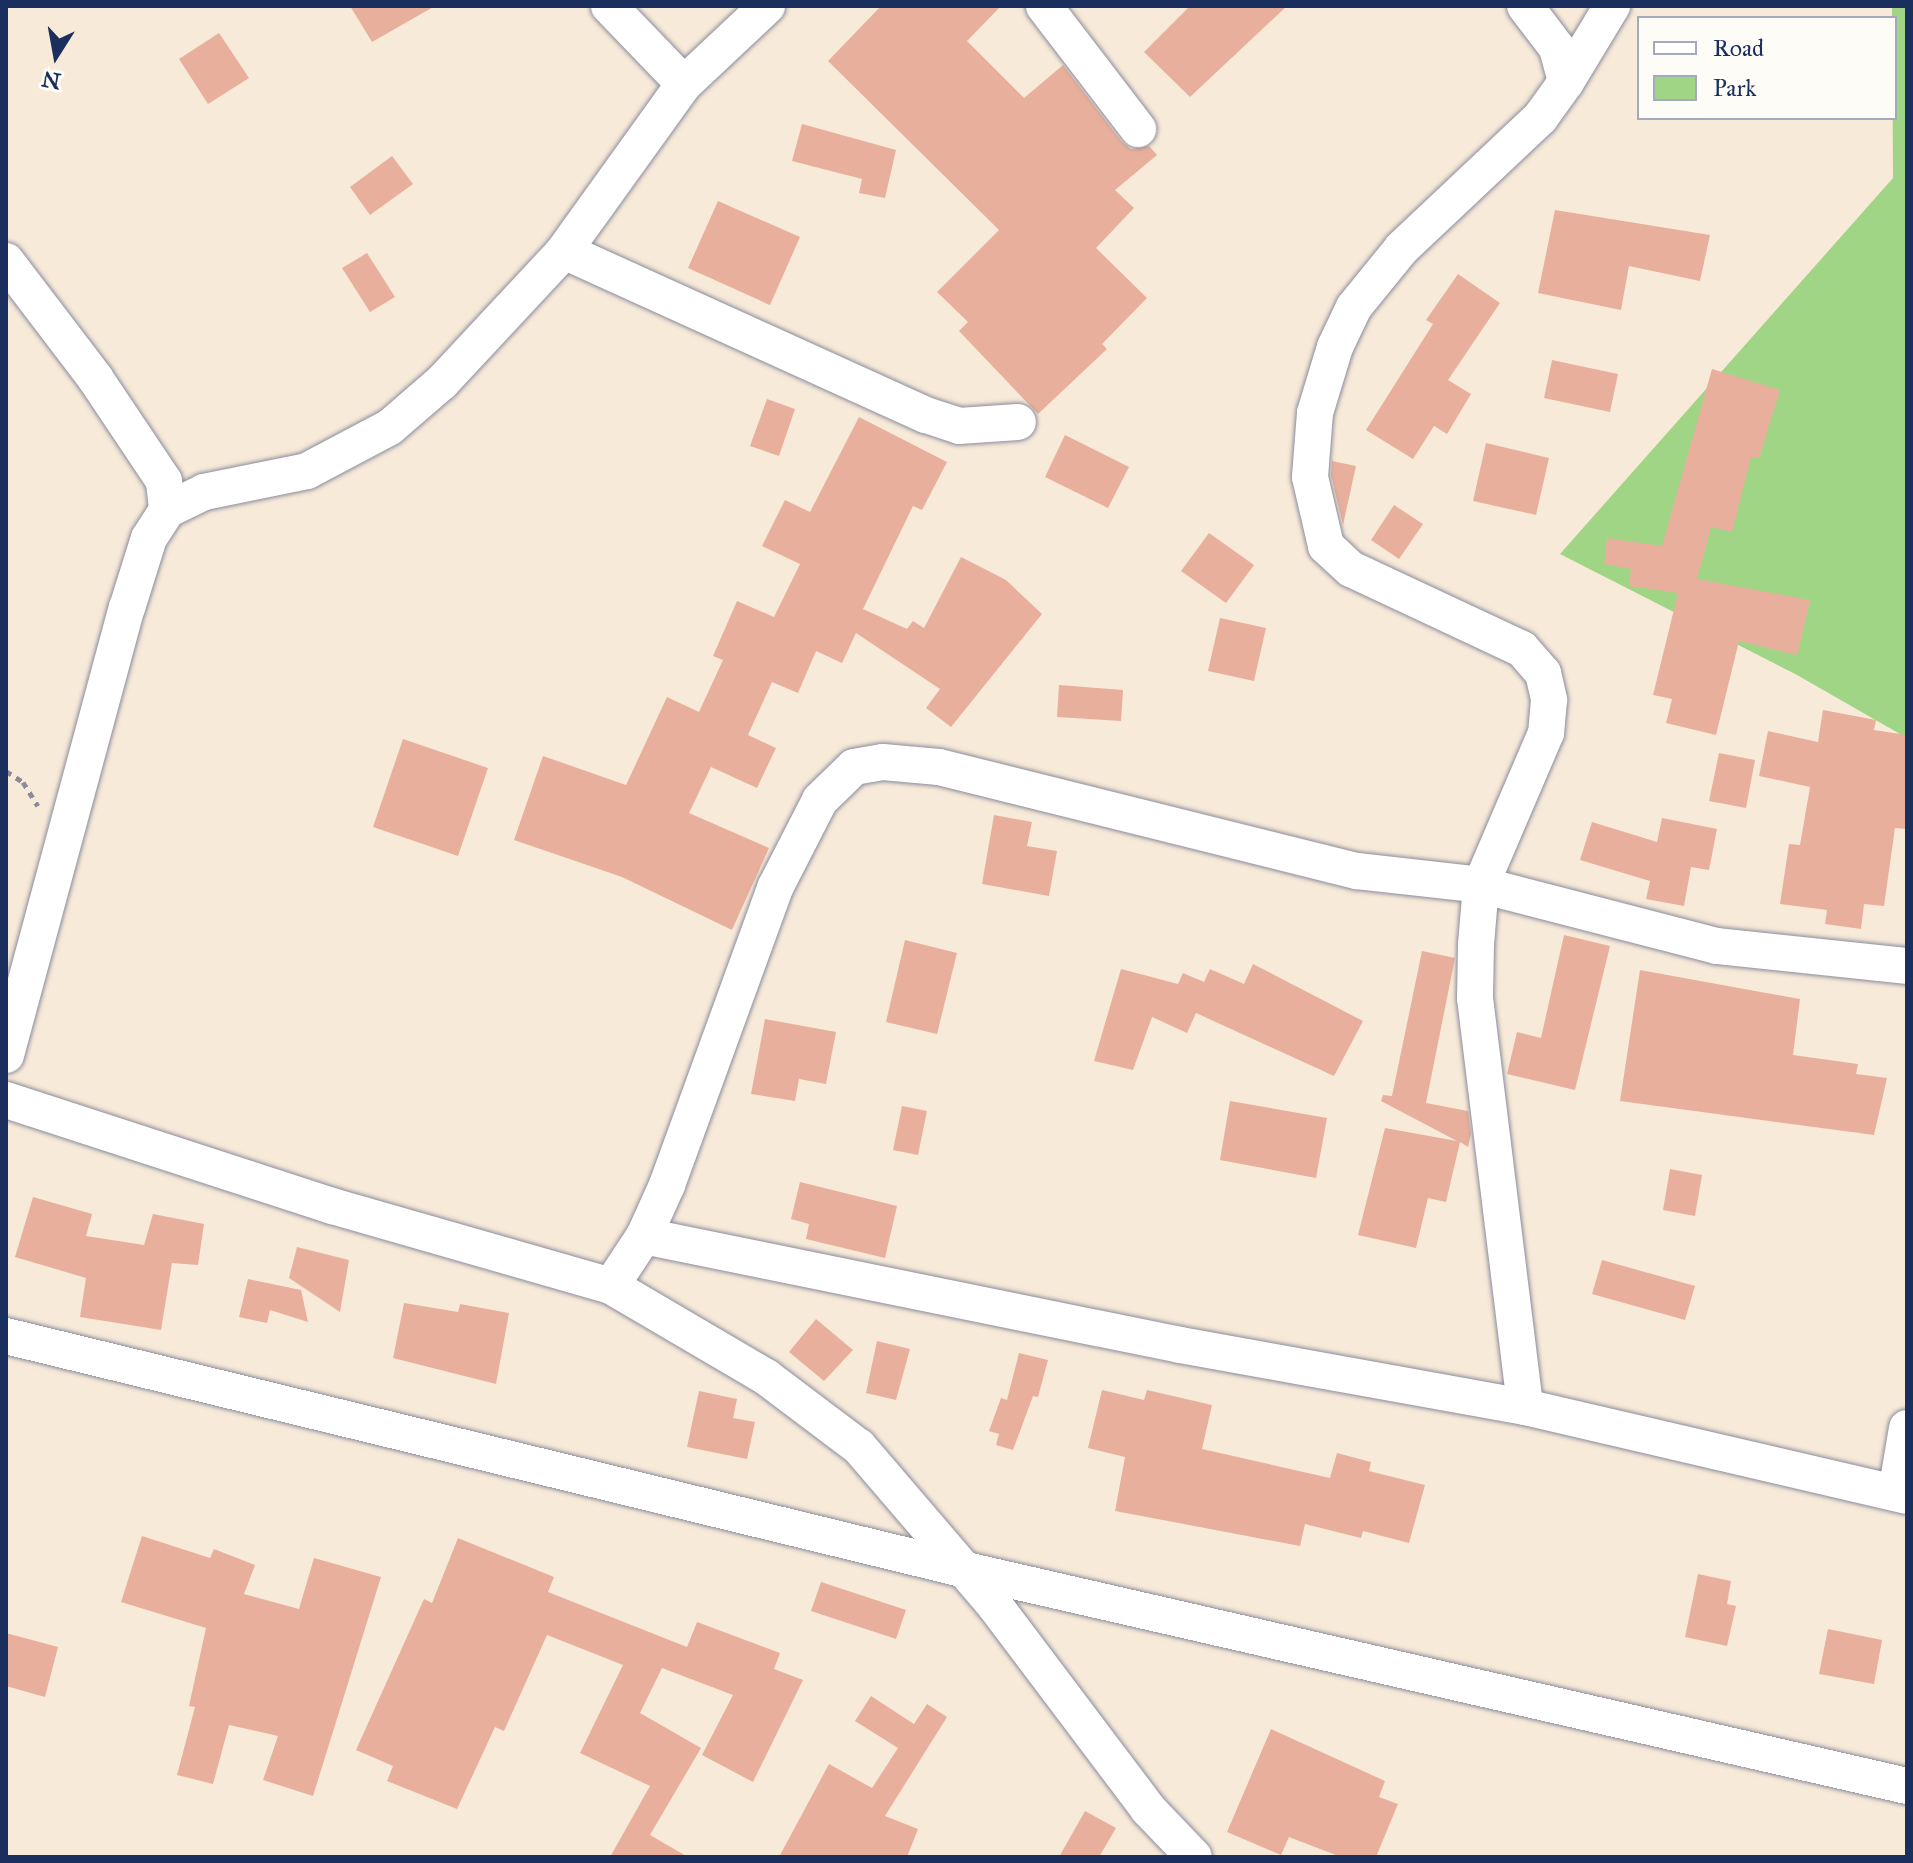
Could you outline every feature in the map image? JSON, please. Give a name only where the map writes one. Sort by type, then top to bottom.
[{"type":"street","points":[[609,6],[684,84]]},
{"type":"street","points":[[6,1055],[127,608],[149,538],[167,510],[204,492],[307,471],[390,427],[442,382],[564,251],[684,84],[767,6]]},
{"type":"street","points":[[1044,6],[1138,129]]},
{"type":"street","points":[[1525,6],[1557,48],[1566,82]]},
{"type":"street","points":[[1525,1407],[1475,998],[1481,885],[1546,733],[1549,700],[1543,673],[1522,649],[1351,569],[1326,546],[1310,477],[1315,413],[1335,347],[1354,307],[1402,248],[1540,118],[1566,82],[1612,6]]},
{"type":"street","points":[[564,251],[926,415],[959,426],[1018,422]]},
{"type":"street","points":[[6,261],[95,378],[164,481],[167,510]]},
{"type":"street","points":[[611,1286],[644,1236],[709,1075],[775,888],[820,800],[854,767],[883,762],[939,767],[1357,871],[1481,885],[1717,946],[1907,966]]},
{"type":"street","points":[[6,1100],[332,1206],[611,1286],[766,1377],[859,1447],[966,1570],[1148,1809],[1194,1857]]},
{"type":"street","points":[[644,1236],[1180,1345],[1525,1407],[1902,1494],[1907,1428]]},
{"type":"street","points":[[6,1336],[966,1570],[1907,1786]]},
{"type":"street","points":[[1747,1750],[1772,1773],[1907,1805]]},
{"type":"green space","points":[[1892,6],[1907,6],[1907,738],[1797,675],[1560,554],[1893,178],[1893,120],[1897,120],[1897,16],[1892,16]]},
{"type":"building","points":[[350,6],[435,6],[372,42]]},
{"type":"building","points":[[881,6],[1001,6],[967,41],[1024,98],[1063,65],[1122,142],[1131,149],[1149,146],[1157,155],[1115,190],[1134,208],[1096,248],[1147,298],[1102,344],[1107,349],[1038,414],[959,331],[968,322],[937,292],[999,230],[828,61]]},
{"type":"building","points":[[1190,6],[1287,6],[1190,97],[1144,52]]},
{"type":"building","points":[[219,33],[249,78],[208,104],[179,59]]},
{"type":"building","points":[[802,124],[896,150],[885,198],[859,193],[862,179],[792,161]]},
{"type":"building","points":[[392,156],[413,184],[370,215],[350,187]]},
{"type":"building","points":[[718,201],[800,237],[770,305],[688,268]]},
{"type":"building","points":[[1555,210],[1710,235],[1700,281],[1629,266],[1621,310],[1538,293]]},
{"type":"building","points":[[367,253],[395,297],[370,312],[342,268]]},
{"type":"building","points":[[1458,274],[1500,303],[1448,380],[1471,394],[1447,434],[1434,426],[1413,459],[1366,430],[1433,324],[1426,320]]},
{"type":"building","points":[[1552,360],[1618,374],[1610,412],[1544,398]]},
{"type":"building","points":[[1712,369],[1780,390],[1759,458],[1751,457],[1732,532],[1711,527],[1697,579],[1810,600],[1797,655],[1739,641],[1716,735],[1666,723],[1672,699],[1653,695],[1678,593],[1629,586],[1631,569],[1604,564],[1607,538],[1662,546]]},
{"type":"building","points":[[767,399],[795,409],[779,456],[750,446]]},
{"type":"building","points":[[859,417],[947,462],[922,510],[913,506],[863,609],[907,629],[913,621],[924,628],[961,557],[1006,580],[1042,614],[951,727],[926,708],[940,689],[856,633],[842,663],[816,651],[798,693],[772,682],[748,735],[776,748],[757,788],[711,767],[689,813],[769,848],[732,930],[622,877],[514,840],[543,756],[626,785],[667,697],[699,712],[723,660],[713,656],[737,601],[774,617],[800,564],[762,546],[785,500],[810,512]]},
{"type":"building","points":[[1065,435],[1129,467],[1108,508],[1045,477]]},
{"type":"building","points":[[1486,443],[1549,458],[1536,515],[1473,501]]},
{"type":"building","points":[[1332,461],[1356,466],[1343,525],[1331,475]]},
{"type":"building","points":[[1394,505],[1423,524],[1399,559],[1371,540]]},
{"type":"building","points":[[1209,533],[1254,565],[1226,603],[1181,571]]},
{"type":"building","points":[[1220,618],[1266,628],[1254,681],[1208,671]]},
{"type":"building","points":[[1059,685],[1123,690],[1121,721],[1057,717]]},
{"type":"building","points":[[1823,710],[1876,720],[1874,730],[1907,735],[1907,829],[1895,828],[1884,906],[1864,904],[1861,929],[1825,924],[1827,910],[1780,904],[1789,844],[1800,845],[1810,787],[1759,776],[1768,731],[1818,742]]},
{"type":"building","points":[[403,739],[488,768],[458,856],[373,827]]},
{"type":"building","points":[[1719,753],[1755,760],[1746,808],[1709,801]]},
{"type":"building","points":[[994,815],[1032,822],[1027,846],[1057,851],[1049,896],[982,884]]},
{"type":"building","points":[[1662,818],[1717,829],[1709,870],[1691,867],[1684,906],[1646,899],[1650,881],[1580,860],[1592,822],[1657,842]]},
{"type":"building","points":[[1564,935],[1610,946],[1575,1090],[1507,1074],[1517,1032],[1541,1038]]},
{"type":"building","points":[[905,940],[957,953],[937,1034],[886,1022]]},
{"type":"building","points":[[1422,951],[1455,958],[1426,1103],[1468,1111],[1471,1134],[1468,1147],[1460,1142],[1446,1202],[1428,1198],[1416,1248],[1358,1235],[1385,1128],[1457,1141],[1381,1101],[1383,1095],[1392,1096]]},
{"type":"building","points":[[1253,964],[1363,1021],[1334,1076],[1196,1013],[1187,1033],[1152,1017],[1133,1070],[1094,1061],[1121,969],[1178,984],[1183,973],[1204,982],[1210,969],[1244,984]]},
{"type":"building","points":[[1640,970],[1800,999],[1793,1055],[1858,1064],[1856,1074],[1887,1078],[1874,1135],[1620,1101]]},
{"type":"building","points":[[765,1019],[836,1032],[826,1084],[799,1079],[795,1101],[751,1094]]},
{"type":"building","points":[[1230,1101],[1327,1118],[1316,1178],[1220,1160]]},
{"type":"building","points":[[902,1106],[927,1111],[918,1155],[893,1150]]},
{"type":"building","points":[[1670,1169],[1702,1175],[1695,1216],[1663,1210]]},
{"type":"building","points":[[800,1182],[897,1206],[885,1258],[806,1239],[809,1224],[791,1219]]},
{"type":"building","points":[[33,1197],[92,1214],[86,1236],[144,1245],[153,1214],[204,1224],[198,1265],[172,1263],[161,1330],[80,1317],[86,1278],[15,1257]]},
{"type":"building","points":[[297,1247],[349,1260],[340,1312],[289,1278]]},
{"type":"building","points":[[1602,1260],[1695,1286],[1685,1320],[1592,1294]]},
{"type":"building","points":[[248,1279],[301,1290],[308,1322],[270,1310],[267,1323],[239,1317]]},
{"type":"building","points":[[404,1303],[458,1312],[460,1304],[509,1313],[496,1384],[393,1358]]},
{"type":"building","points":[[816,1319],[853,1350],[824,1381],[789,1352]]},
{"type":"building","points":[[877,1341],[910,1349],[896,1400],[866,1393]]},
{"type":"building","points":[[1019,1353],[1048,1360],[1038,1397],[1033,1396],[1013,1450],[996,1445],[999,1434],[989,1431],[1001,1398],[1007,1400]]},
{"type":"building","points":[[1102,1390],[1144,1400],[1147,1390],[1212,1405],[1202,1449],[1330,1478],[1337,1453],[1371,1462],[1369,1471],[1425,1485],[1409,1543],[1363,1531],[1361,1538],[1305,1524],[1300,1546],[1115,1511],[1125,1457],[1088,1448]]},
{"type":"building","points":[[699,1391],[737,1399],[733,1418],[755,1422],[747,1459],[687,1447]]},
{"type":"building","points":[[142,1536],[210,1558],[214,1549],[255,1565],[244,1594],[299,1609],[314,1558],[381,1577],[313,1796],[263,1780],[278,1736],[229,1725],[213,1784],[177,1775],[195,1707],[189,1706],[206,1628],[121,1602]]},
{"type":"building","points":[[458,1538],[554,1577],[548,1592],[687,1647],[697,1622],[780,1653],[774,1669],[803,1680],[753,1782],[702,1755],[733,1695],[662,1668],[640,1713],[701,1748],[650,1835],[688,1857],[610,1857],[650,1786],[580,1753],[623,1665],[547,1635],[504,1731],[495,1727],[457,1809],[387,1781],[393,1766],[356,1750],[424,1599],[432,1603]]},
{"type":"building","points":[[1698,1574],[1731,1581],[1727,1604],[1736,1606],[1727,1646],[1685,1637]]},
{"type":"building","points":[[821,1582],[906,1610],[896,1639],[811,1611]]},
{"type":"building","points":[[1828,1629],[1882,1640],[1874,1684],[1819,1674]]},
{"type":"building","points":[[6,1633],[58,1647],[45,1697],[6,1686]]},
{"type":"building","points":[[871,1696],[914,1724],[927,1704],[947,1717],[885,1816],[918,1829],[907,1857],[779,1857],[829,1764],[872,1788],[898,1748],[855,1721]]},
{"type":"building","points":[[1271,1729],[1385,1781],[1379,1797],[1398,1804],[1376,1857],[1341,1857],[1289,1837],[1281,1855],[1227,1832]]},
{"type":"building","points":[[1085,1811],[1116,1828],[1099,1857],[1059,1857]]}]
